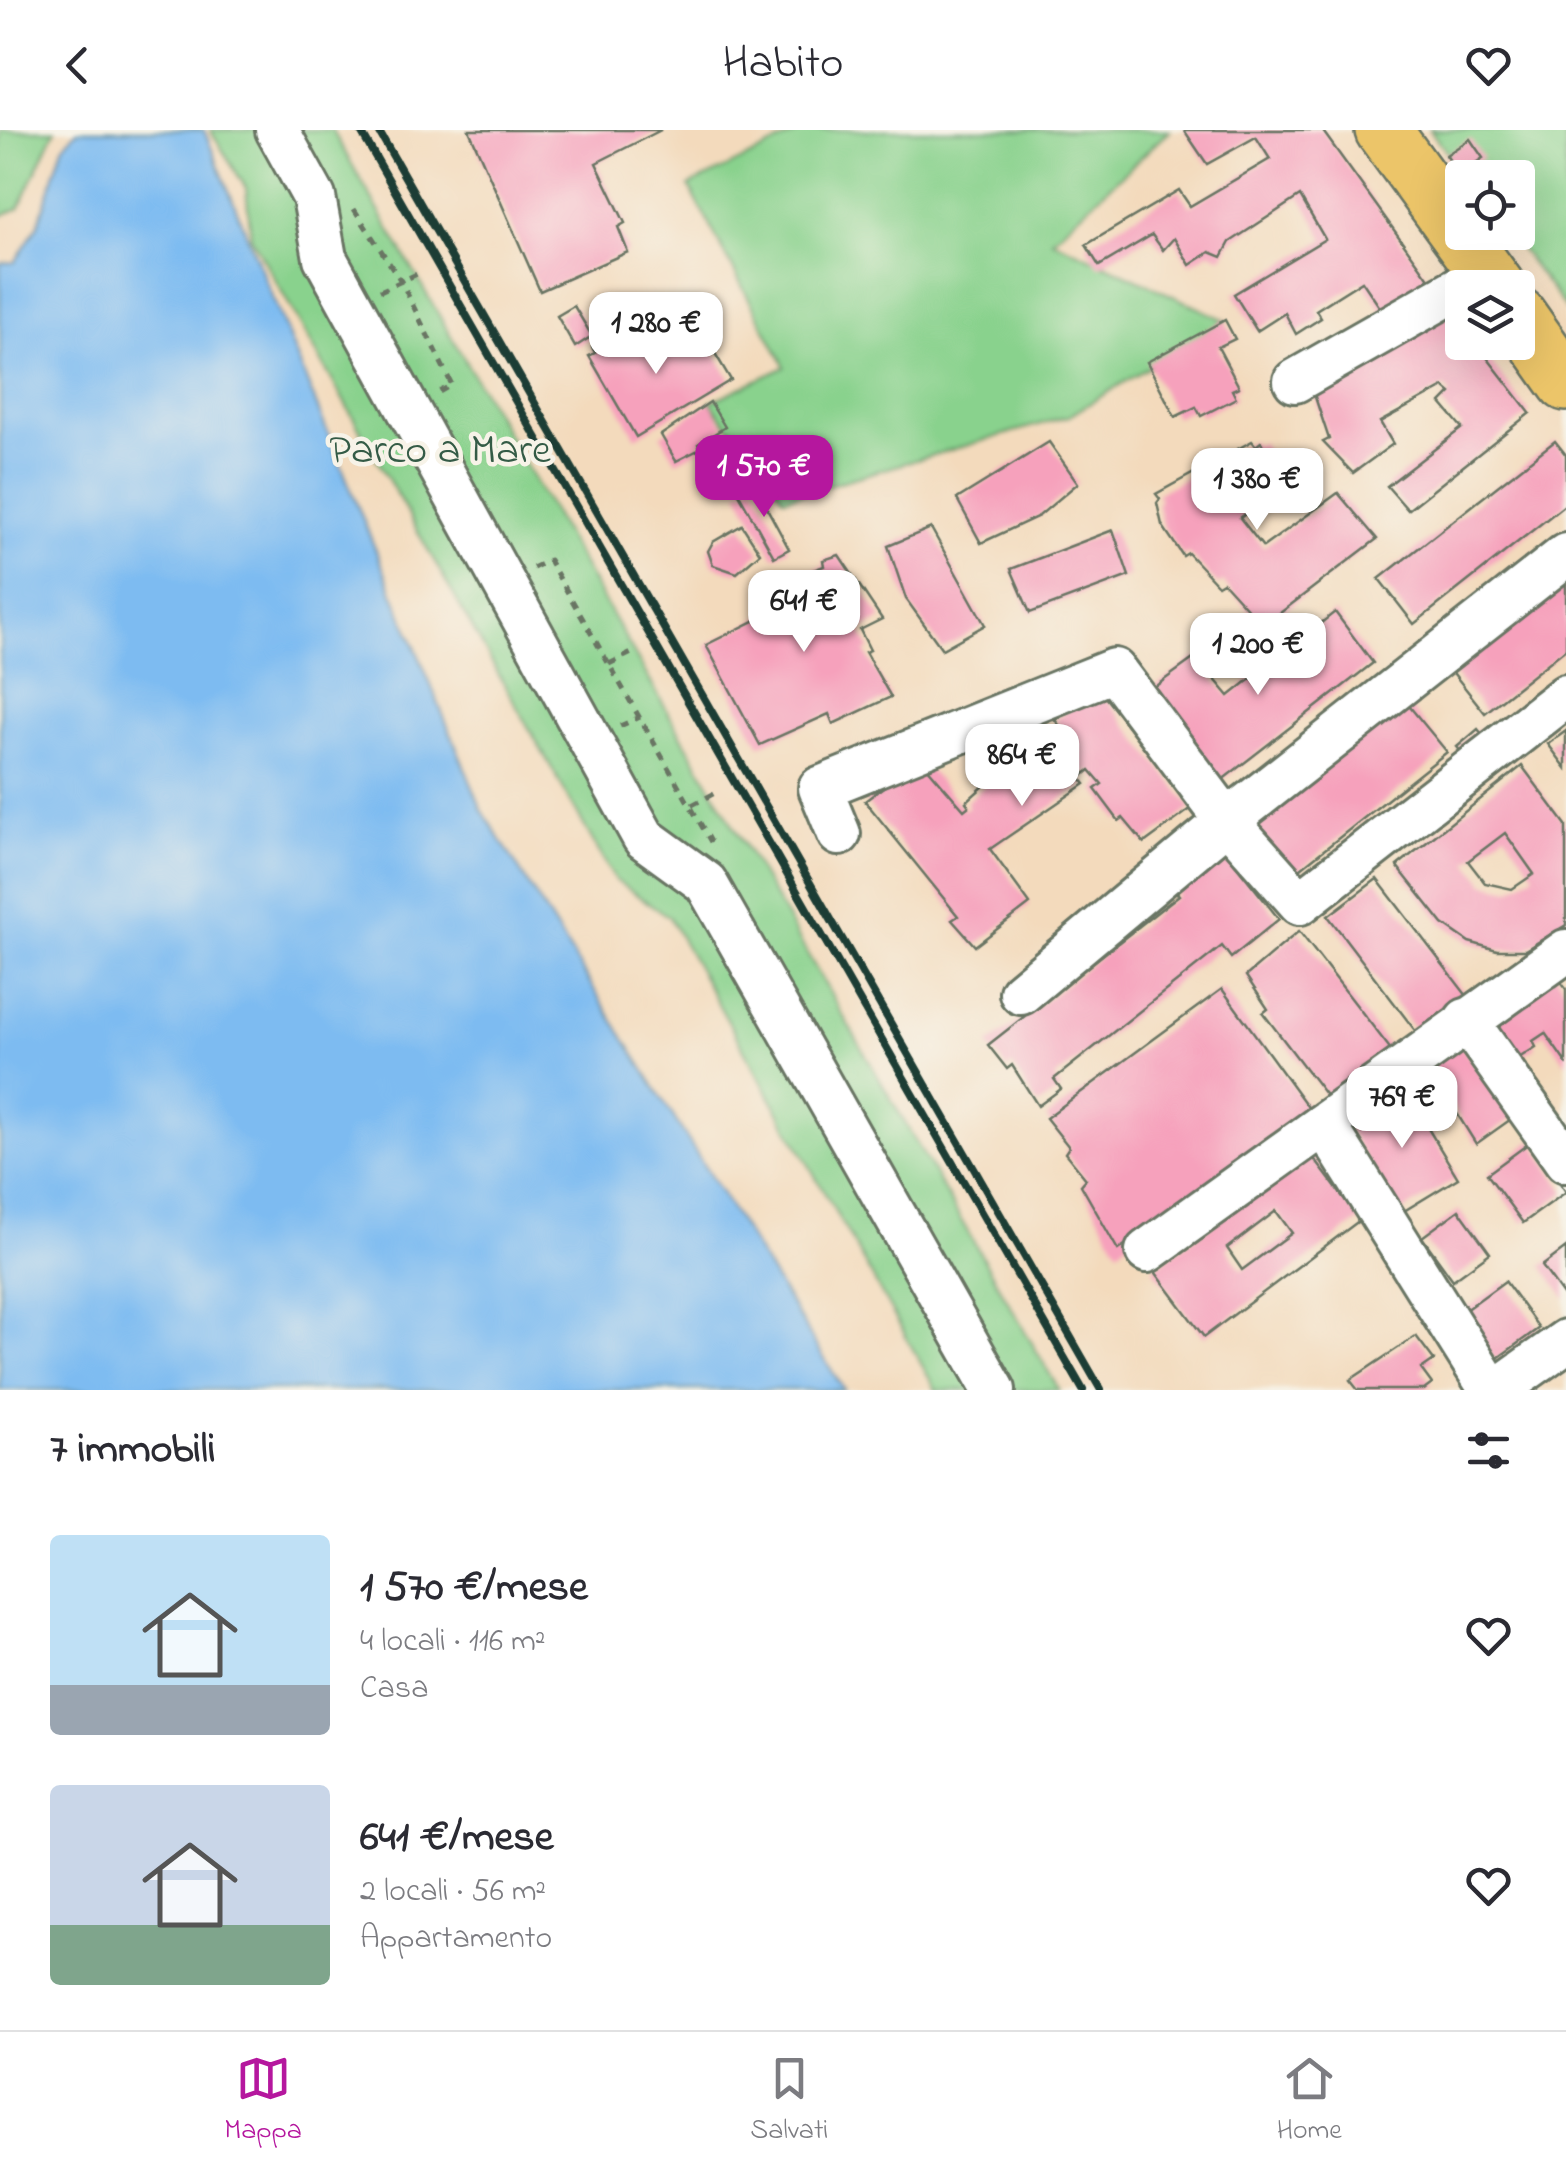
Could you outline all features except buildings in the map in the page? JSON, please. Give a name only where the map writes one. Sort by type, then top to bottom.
[{"type":"main road","points":[[1382,130],[1485,270]]},
{"type":"main road","points":[[1535,340],[1566,384]]},
{"type":"street","points":[[277,130],[314,198],[325,258],[644,838],[706,883],[994,1390]]},
{"type":"street","points":[[1295,381],[1445,315]]},
{"type":"street","points":[[1021,993],[1227,821],[1566,556]]},
{"type":"street","points":[[839,834],[820,788],[1114,670],[1227,821],[1300,904],[1566,696]]},
{"type":"street","points":[[1147,1251],[1326,1127],[1466,1020],[1566,951]]},
{"type":"street","points":[[1466,1020],[1566,1161]]},
{"type":"street","points":[[1326,1127],[1494,1390],[1566,1341]]},
{"type":"path","points":[[314,198],[339,185],[401,281],[452,385],[408,410]]},
{"type":"path","points":[[401,281],[417,274]]},
{"type":"path","points":[[504,584],[549,560],[718,856]]},
{"type":"path","points":[[610,664],[634,652]]},
{"type":"path","points":[[692,805],[714,793]]},
{"type":"green space","points":[[0,130],[55,130],[19,208],[0,216]]},
{"type":"green space","name":"Parco a Mare","points":[[210,130],[332,130],[1059,1390],[936,1390],[669,917],[615,880],[251,237],[246,188]]},
{"type":"green space","points":[[804,130],[1170,130],[1052,240],[1225,320],[1069,416],[784,498],[710,402],[785,367],[689,186]]},
{"type":"green space","points":[[1430,130],[1566,130],[1566,309],[1521,250],[1535,250],[1535,160],[1453,160]]},
{"type":"water","points":[[77,130],[204,130],[482,810],[844,1390],[0,1390],[0,263],[15,262],[38,225],[63,147]]},
{"type":"railway","points":[[360,130],[1083,1390]]},
{"type":"railway","points":[[378,130],[1101,1390]]}]
